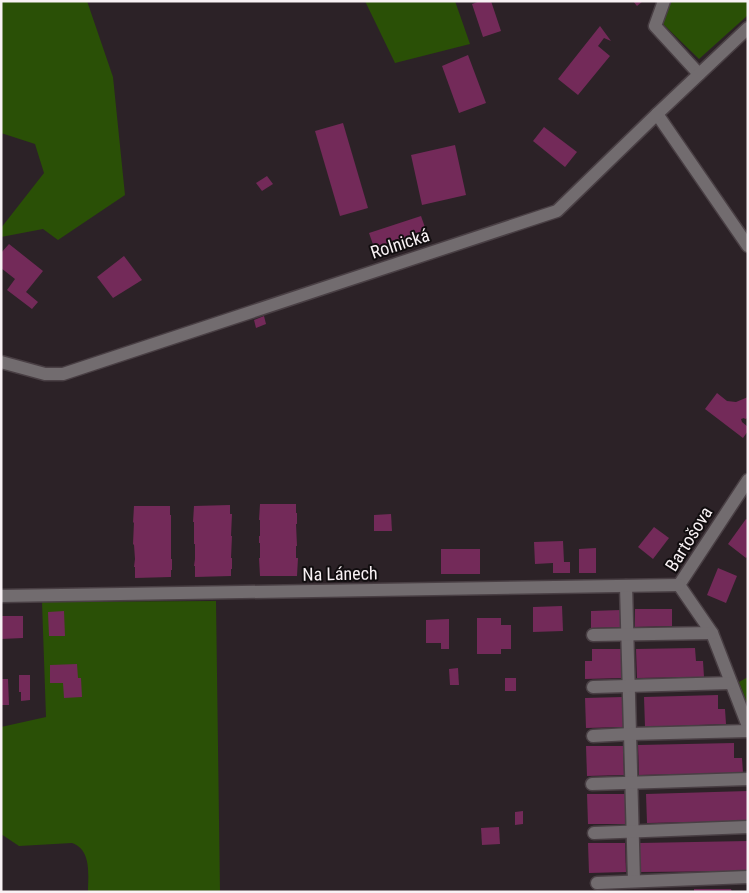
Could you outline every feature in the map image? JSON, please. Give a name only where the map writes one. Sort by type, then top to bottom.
[{"type":"street","points":[[664,1],[655,26],[699,74]]},
{"type":"street","name":"Rolnická","points":[[1,362],[45,374],[64,374],[557,211],[748,28]]},
{"type":"street","points":[[657,114],[748,246]]},
{"type":"street","name":"Bartošova","points":[[748,480],[679,585],[712,633],[748,726]]},
{"type":"street","name":"Na Lánech","points":[[1,596],[679,585]]},
{"type":"street","points":[[626,586],[634,881]]},
{"type":"street","points":[[593,635],[712,633]]},
{"type":"street","points":[[592,687],[731,683]]},
{"type":"street","points":[[593,736],[748,731]]},
{"type":"street","points":[[592,784],[748,779]]},
{"type":"street","points":[[594,833],[748,827]]},
{"type":"street","points":[[597,883],[748,877]]},
{"type":"green space","points":[[1,1],[87,1],[113,77],[125,195],[58,240],[43,229],[1,237],[1,228],[44,173],[35,144],[1,133]]},
{"type":"green space","points":[[365,1],[455,1],[470,44],[395,63]]},
{"type":"green space","points":[[670,1],[748,1],[748,15],[699,59],[663,24]]},
{"type":"green space","points":[[216,601],[220,892],[88,892],[88,864],[83,851],[78,846],[72,843],[19,846],[1,834],[1,727],[46,717],[42,602]]},
{"type":"green space","points":[[748,677],[748,705],[739,682]]},
{"type":"building","points":[[480,1],[491,1],[501,31],[483,37],[472,4]]},
{"type":"building","points":[[633,1],[643,1],[637,6]]},
{"type":"building","points":[[600,26],[611,41],[604,38],[598,46],[610,56],[578,95],[558,79]]},
{"type":"building","points":[[468,55],[486,103],[459,113],[442,66]]},
{"type":"building","points":[[343,123],[368,208],[340,216],[315,131]]},
{"type":"building","points":[[544,127],[577,152],[565,167],[533,141]]},
{"type":"building","points":[[455,145],[466,195],[422,205],[411,155]]},
{"type":"building","points":[[267,176],[273,184],[262,191],[256,183]]},
{"type":"building","points":[[421,216],[428,236],[376,253],[369,233]]},
{"type":"building","points":[[9,244],[43,271],[26,292],[38,302],[32,309],[7,290],[15,279],[1,268],[1,253]]},
{"type":"building","points":[[124,256],[142,280],[113,298],[97,277]]},
{"type":"building","points":[[264,316],[266,324],[256,328],[254,320]]},
{"type":"building","points":[[717,393],[727,401],[736,402],[748,397],[748,418],[741,419],[748,427],[748,431],[743,438],[705,409]]},
{"type":"building","points":[[260,504],[296,504],[297,576],[260,576]]},
{"type":"building","points":[[230,505],[230,514],[232,514],[231,576],[195,577],[194,506]]},
{"type":"building","points":[[134,506],[170,506],[171,577],[135,578],[133,544]]},
{"type":"building","points":[[391,514],[392,531],[374,531],[374,515]]},
{"type":"building","points":[[746,519],[748,520],[748,556],[746,558],[728,544]]},
{"type":"building","points":[[654,527],[669,538],[653,559],[638,547]]},
{"type":"building","points":[[563,541],[564,562],[570,562],[570,573],[553,573],[553,563],[535,564],[534,542]]},
{"type":"building","points":[[596,548],[596,573],[579,573],[579,549]]},
{"type":"building","points":[[441,549],[480,549],[480,574],[441,574]]},
{"type":"building","points":[[718,568],[737,576],[726,603],[707,595]]},
{"type":"building","points":[[562,606],[563,631],[533,632],[533,607]]},
{"type":"building","points":[[635,609],[672,609],[672,626],[635,627]]},
{"type":"building","points":[[621,610],[621,627],[591,628],[591,611]]},
{"type":"building","points":[[64,611],[65,636],[49,636],[48,612]]},
{"type":"building","points":[[1,616],[23,616],[23,638],[1,639]]},
{"type":"building","points":[[477,618],[501,618],[501,625],[511,625],[511,649],[501,649],[501,654],[477,654]]},
{"type":"building","points":[[449,619],[449,649],[441,649],[441,643],[426,643],[426,620]]},
{"type":"building","points":[[695,648],[696,661],[703,661],[704,677],[637,678],[636,649]]},
{"type":"building","points":[[592,649],[621,649],[622,678],[585,679],[585,661],[592,661]]},
{"type":"building","points":[[77,664],[78,678],[81,678],[82,697],[64,698],[63,683],[50,683],[50,665]]},
{"type":"building","points":[[458,668],[459,685],[450,685],[449,669]]},
{"type":"building","points":[[19,675],[30,675],[30,700],[21,701]]},
{"type":"building","points":[[505,678],[516,678],[516,691],[505,691]]},
{"type":"building","points":[[1,679],[8,679],[9,705],[1,705]]},
{"type":"building","points":[[718,695],[718,709],[725,709],[726,724],[645,727],[644,697]]},
{"type":"building","points":[[623,697],[623,727],[586,728],[585,698]]},
{"type":"building","points":[[734,743],[734,758],[742,758],[743,773],[639,775],[638,745]]},
{"type":"building","points":[[586,746],[623,746],[624,775],[587,776]]},
{"type":"building","points":[[748,791],[748,821],[647,823],[646,794]]},
{"type":"building","points":[[587,794],[625,794],[625,824],[588,824]]},
{"type":"building","points":[[523,811],[523,824],[515,825],[515,812]]},
{"type":"building","points":[[499,827],[500,844],[482,845],[481,828]]},
{"type":"building","points":[[748,841],[748,871],[640,872],[640,843]]},
{"type":"building","points":[[588,843],[625,843],[626,872],[589,873]]},
{"type":"building","points":[[694,889],[731,889],[732,892],[694,892]]}]
